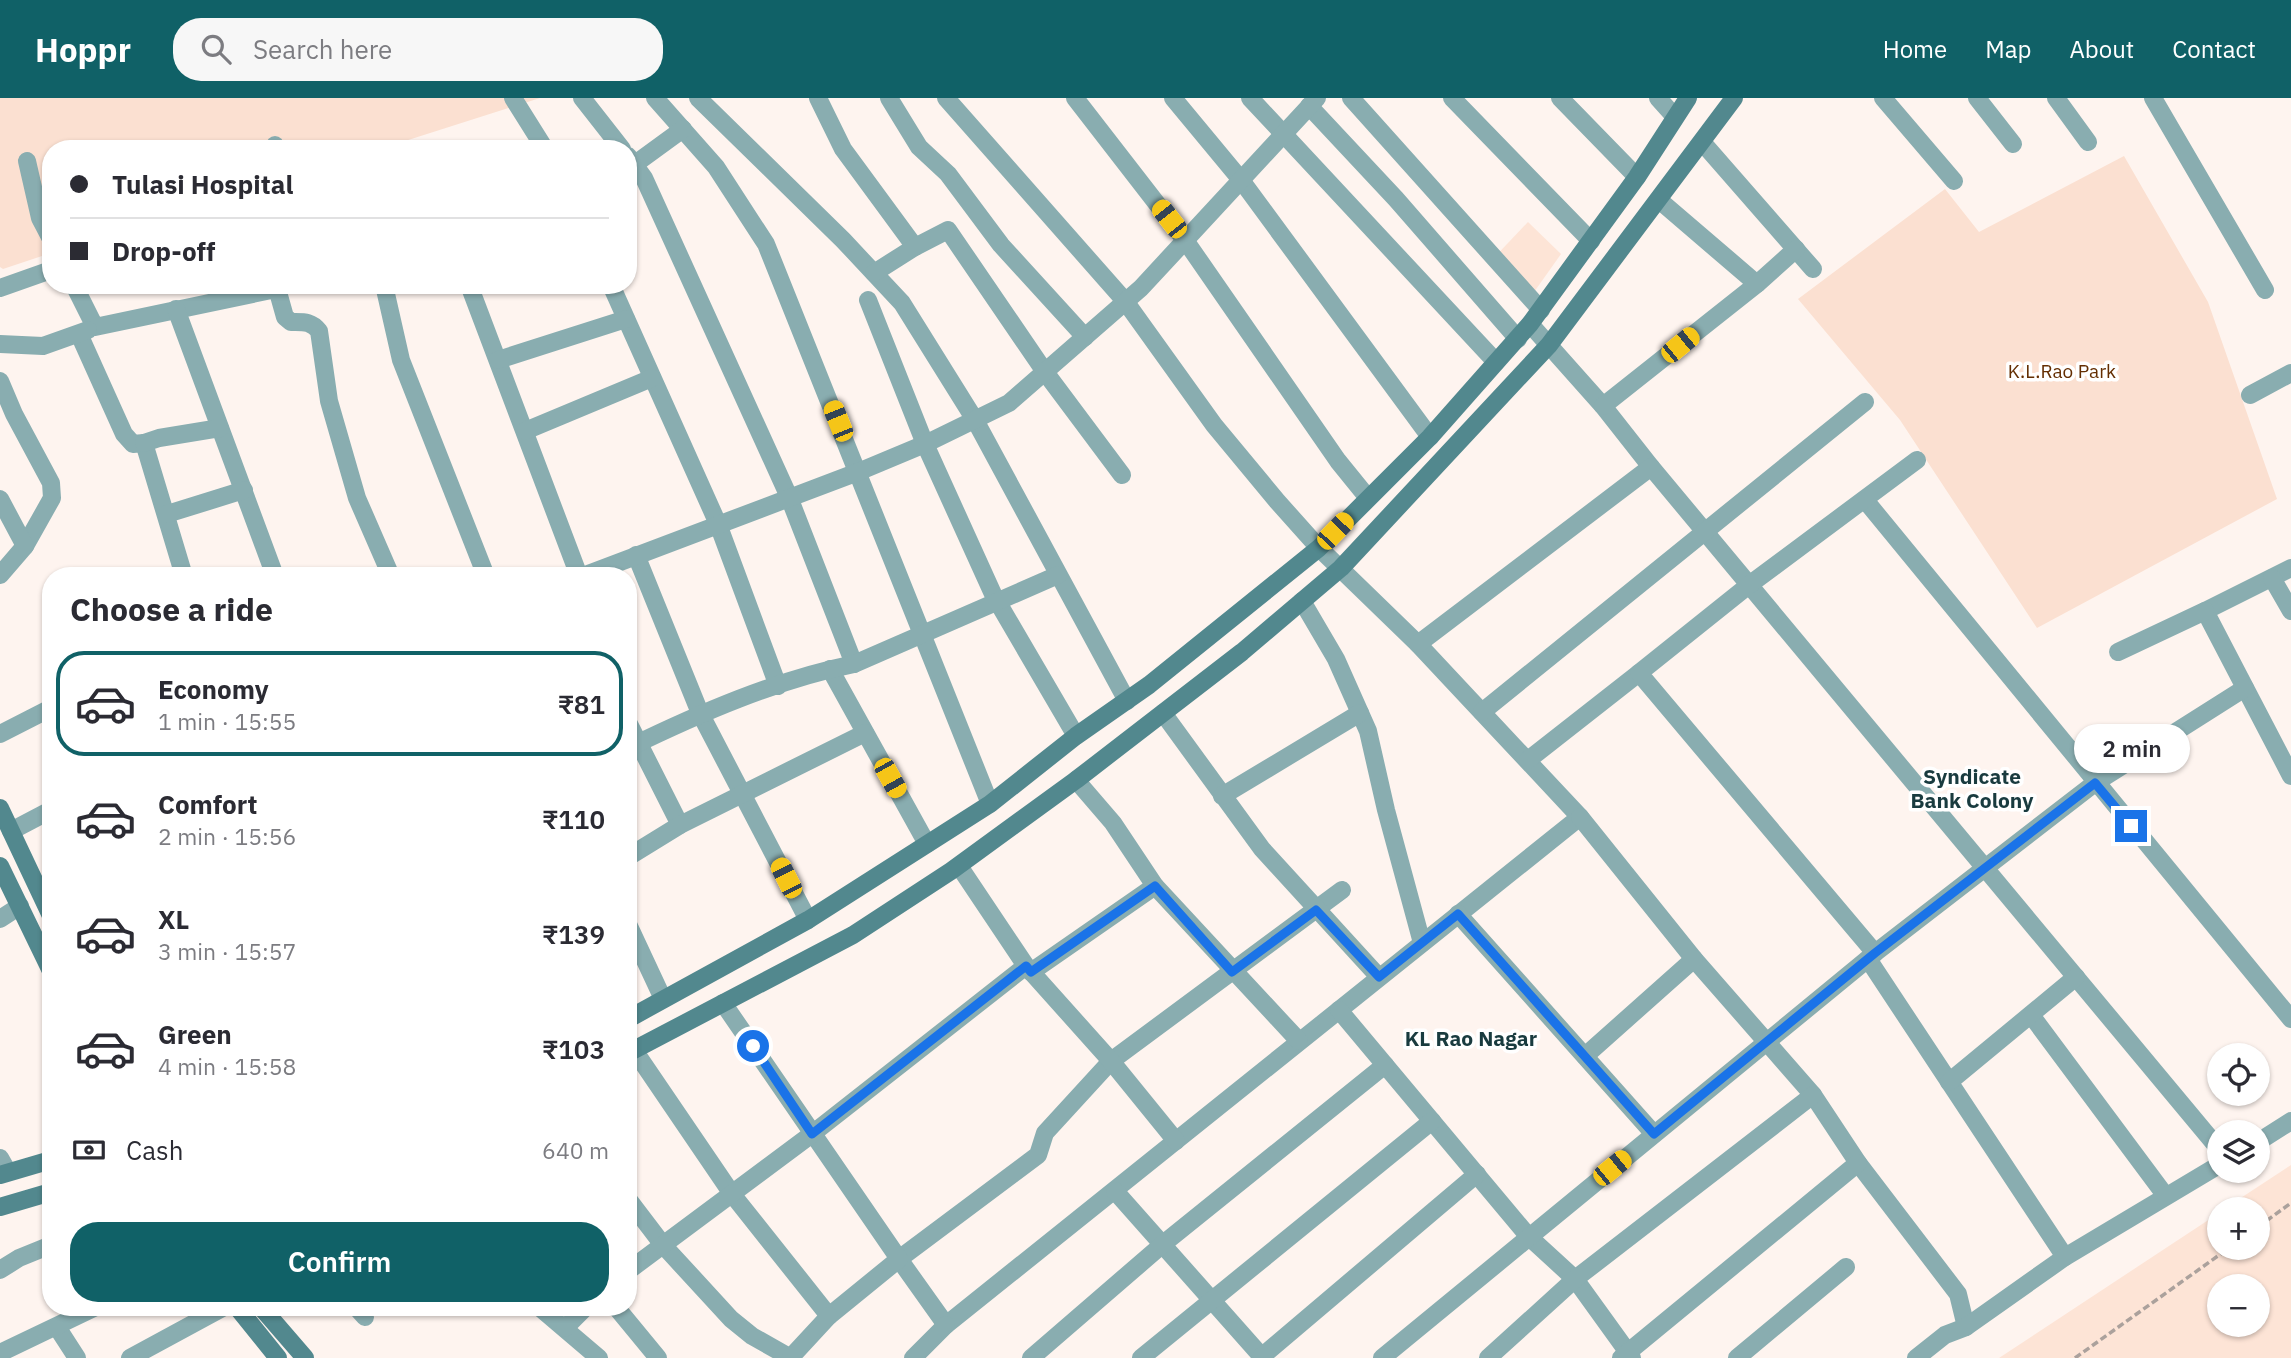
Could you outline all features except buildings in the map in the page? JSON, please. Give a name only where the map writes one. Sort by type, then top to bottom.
[{"type":"street","points":[[513,98],[539,140]]},
{"type":"street","points":[[582,98],[615,140]]},
{"type":"street","points":[[655,98],[716,167],[766,244],[990,804]]},
{"type":"street","points":[[698,98],[902,303],[975,420],[1127,701]]},
{"type":"street","points":[[818,98],[843,149],[915,247]]},
{"type":"street","points":[[889,98],[919,147],[948,174],[1001,245],[1085,337]]},
{"type":"street","points":[[946,98],[1125,301],[1214,425],[1319,548],[1418,644],[1580,817],[1694,959],[1813,1095],[1858,1163],[1958,1294],[1966,1327]]},
{"type":"street","points":[[1075,98],[1185,240],[1338,461],[1368,498]]},
{"type":"street","points":[[1173,98],[1241,180],[1430,437]]},
{"type":"street","points":[[1250,98],[1496,362]]},
{"type":"street","points":[[1351,98],[1536,317],[1549,345],[2207,1135]]},
{"type":"street","points":[[1452,98],[1591,241]]},
{"type":"street","points":[[1560,98],[1637,177]]},
{"type":"street","points":[[1658,98],[1675,117]]},
{"type":"street","points":[[637,1014],[808,920],[990,804],[1076,736],[1127,701],[1319,548],[1430,437],[1518,339],[1637,177],[1688,98]]},
{"type":"street","points":[[637,1048],[853,935],[959,866],[1242,652],[1302,601],[1340,568],[1549,345],[1734,98]]},
{"type":"street","points":[[1883,98],[1954,181]]},
{"type":"street","points":[[1977,98],[2013,145]]},
{"type":"street","points":[[2056,98],[2088,142]]},
{"type":"street","points":[[2153,98],[2265,290]]},
{"type":"street","points":[[605,567],[858,472],[925,444],[1009,403],[1125,301],[1313,102],[1518,339]]},
{"type":"street","points":[[637,157],[683,130]]},
{"type":"street","points":[[1702,142],[1813,269]]},
{"type":"street","points":[[27,161],[42,205]]},
{"type":"street","points":[[637,168],[644,178],[789,497],[854,664]]},
{"type":"street","points":[[1659,200],[1757,284]]},
{"type":"street","points":[[874,273],[948,230],[1045,372],[1122,475]]},
{"type":"street","points":[[1602,406],[1757,284],[1796,249]]},
{"type":"street","points":[[0,288],[42,273]]},
{"type":"street","points":[[77,294],[124,434],[133,444],[220,428]]},
{"type":"street","points":[[0,344],[43,346],[87,330],[244,294]]},
{"type":"street","points":[[278,294],[285,317],[291,322],[306,321],[319,331],[329,401],[357,498],[386,567]]},
{"type":"street","points":[[386,294],[401,360],[482,567]]},
{"type":"street","points":[[472,294],[577,567]]},
{"type":"street","points":[[615,294],[718,524],[778,686]]},
{"type":"street","points":[[868,300],[925,444],[997,601],[1076,736]]},
{"type":"street","points":[[176,309],[272,567]]},
{"type":"street","points":[[498,360],[626,319]]},
{"type":"street","points":[[2250,395],[2291,373]]},
{"type":"street","points":[[524,431],[652,378]]},
{"type":"street","points":[[0,381],[51,483],[52,498],[25,546],[0,575]]},
{"type":"street","points":[[1482,712],[1866,402]]},
{"type":"street","points":[[145,443],[182,567]]},
{"type":"street","points":[[1528,760],[1749,585],[1917,460]]},
{"type":"street","points":[[1418,644],[1651,467]]},
{"type":"street","points":[[167,514],[244,490]]},
{"type":"street","points":[[0,499],[25,546]]},
{"type":"street","points":[[1865,500],[2291,1019]]},
{"type":"street","points":[[636,555],[700,713],[808,920]]},
{"type":"street","points":[[2118,652],[2291,568]]},
{"type":"street","points":[[637,744],[700,713],[830,669],[854,664],[1058,575]]},
{"type":"street","points":[[2272,578],[2291,611]]},
{"type":"street","points":[[1302,601],[1336,659],[1368,731],[1422,943]]},
{"type":"street","points":[[2206,611],[2245,688],[2286,755],[2291,776]]},
{"type":"street","points":[[830,669],[927,844]]},
{"type":"street","points":[[1639,673],[1872,956],[1949,1082],[2065,1257]]},
{"type":"street","points":[[1382,1358],[1872,956],[1985,868],[2095,783],[2245,688]]},
{"type":"street","points":[[0,734],[42,713]]},
{"type":"street","points":[[1163,713],[1262,849],[1379,977]]},
{"type":"street","points":[[1222,796],[1360,713]]},
{"type":"street","points":[[637,851],[680,825],[865,733]]},
{"type":"street","points":[[637,753],[680,825]]},
{"type":"street","points":[[1076,780],[1113,823],[1155,886],[1232,972],[1300,1041]]},
{"type":"street","points":[[0,808],[42,897]]},
{"type":"street","points":[[11,831],[42,815]]},
{"type":"street","points":[[913,1358],[946,1325],[1580,817]]},
{"type":"street","points":[[0,866],[42,952]]},
{"type":"street","points":[[959,866],[1028,969],[1111,1061],[1176,1141]]},
{"type":"street","points":[[637,1264],[1028,969],[1155,886]]},
{"type":"street","points":[[637,1211],[663,1245],[731,1319],[791,1358],[829,1316],[899,1259],[1038,1155],[1045,1133],[1111,1061],[1342,890]]},
{"type":"street","points":[[0,919],[20,906]]},
{"type":"street","points":[[1458,914],[1654,1134]]},
{"type":"street","points":[[637,943],[663,999]]},
{"type":"street","points":[[1585,1056],[1694,959]]},
{"type":"street","points":[[1949,1082],[2076,977]]},
{"type":"street","points":[[723,1003],[946,1325]]},
{"type":"street","points":[[1339,1010],[1529,1237],[1575,1279],[1627,1356],[1858,1163]]},
{"type":"street","points":[[2031,1015],[2165,1195]]},
{"type":"street","points":[[637,1059],[732,1194],[829,1316]]},
{"type":"street","points":[[1031,1358],[1163,1244],[1385,1065]]},
{"type":"street","points":[[1488,1358],[1575,1279],[1813,1095]]},
{"type":"street","points":[[1141,1358],[1432,1121]]},
{"type":"street","points":[[2270,1134],[2291,1121]]},
{"type":"street","points":[[3,1168],[42,1162]]},
{"type":"street","points":[[1916,1358],[1945,1335],[1966,1327],[2065,1257],[2207,1172]]},
{"type":"street","points":[[1115,1191],[1261,1358],[1477,1174]]},
{"type":"street","points":[[0,1208],[42,1195]]},
{"type":"street","points":[[0,1270],[42,1249]]},
{"type":"street","points":[[1737,1358],[1846,1267]]},
{"type":"street","points":[[0,1353],[78,1316]]},
{"type":"street","points":[[130,1358],[207,1316]]},
{"type":"street","points":[[244,1316],[278,1358]]},
{"type":"street","points":[[269,1316],[305,1358]]},
{"type":"street","points":[[550,1316],[599,1358]]},
{"type":"street","points":[[565,1328],[577,1316]]},
{"type":"street","points":[[623,1316],[658,1358]]},
{"type":"street","points":[[57,1326],[77,1358]]},
{"type":"path","points":[[2270,1218],[2291,1203]]},
{"type":"path","points":[[2076,1358],[2212,1260]]},
{"type":"shaded area","points":[[1528,222],[1561,254],[1527,302],[1488,264]]},
{"type":"shaded area","points":[[2291,1165],[2291,1358],[1999,1358],[2207,1221],[2207,1260],[2270,1260],[2270,1197],[2242,1197],[2264,1183],[2270,1183],[2270,1179]]},
{"type":"green space","points":[[0,98],[540,98],[408,140],[42,140],[42,256],[3,269],[0,267]]},
{"type":"green space","name":"K.L.Rao Park","points":[[2124,156],[2208,302],[2277,499],[2037,628],[1900,420],[1798,299],[1945,189],[1979,232]]},
{"type":"district","name":"Syndicate Bank Colony","points":[[1972,788]]},
{"type":"district","name":"KL Rao Nagar","points":[[1471,1038]]},
{"type":"route","points":[[753,1046],[812,1134],[1026,966],[1031,972],[1155,886],[1232,972],[1316,910],[1379,977],[1458,914],[1654,1134],[1875,953],[2095,783],[2131,826]]}]
